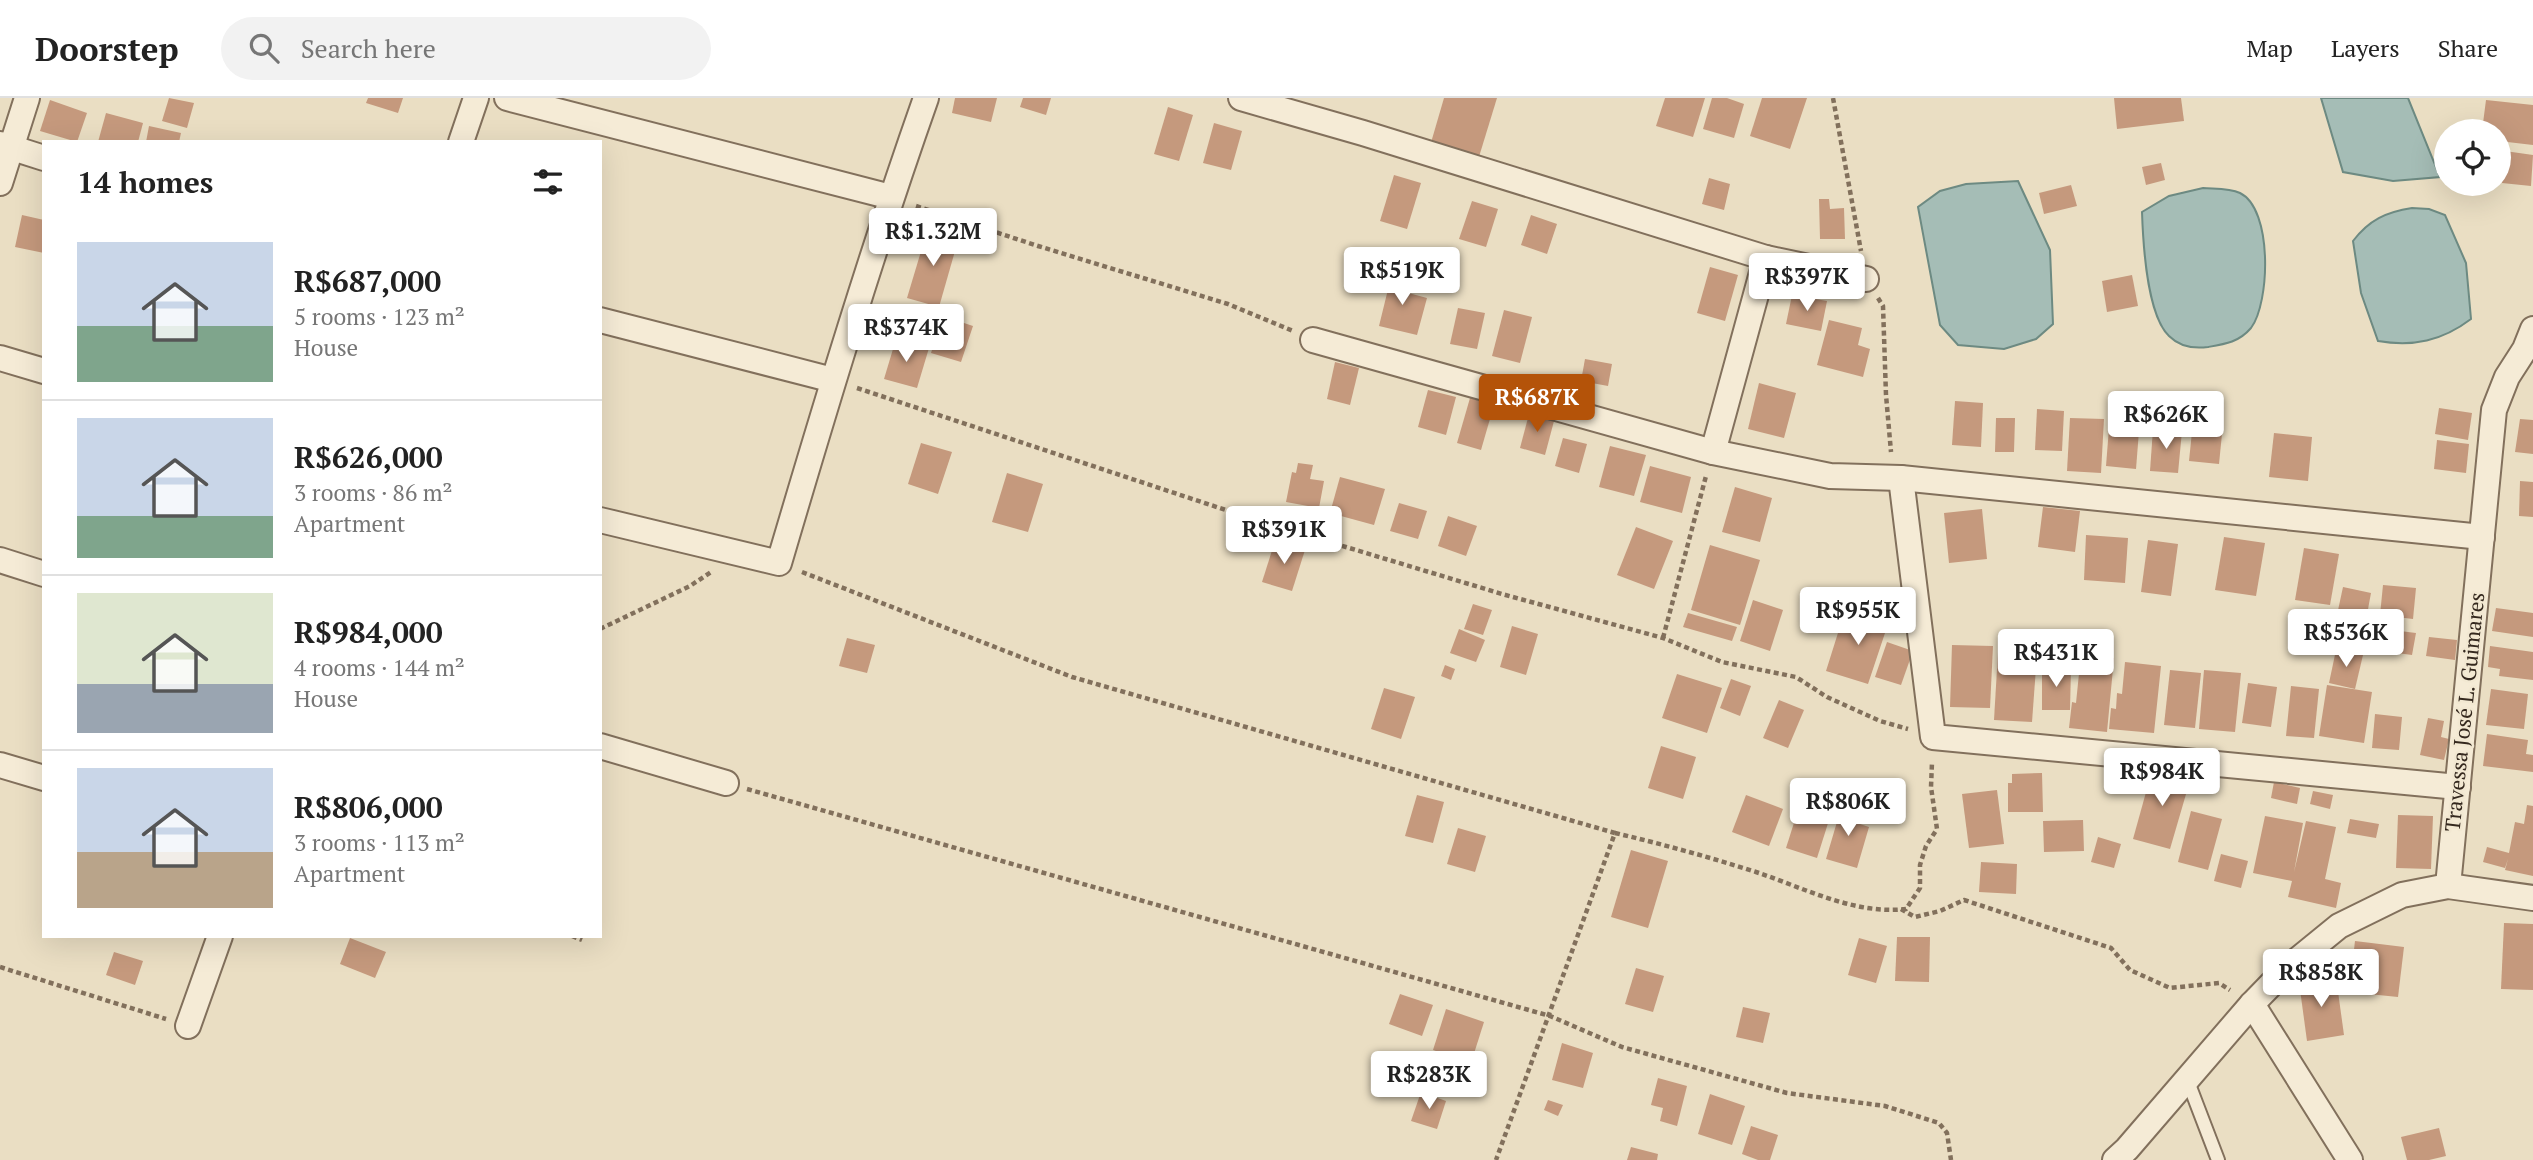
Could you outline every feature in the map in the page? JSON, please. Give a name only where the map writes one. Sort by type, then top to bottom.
[{"type":"street","points":[[0,183],[6,146],[26,98]]},
{"type":"street","points":[[462,140],[476,98]]},
{"type":"street","points":[[507,98],[891,197]]},
{"type":"street","points":[[602,520],[779,563],[833,380],[891,197],[926,98]]},
{"type":"street","points":[[1241,98],[1766,258],[1866,279]]},
{"type":"street","points":[[6,146],[42,157]]},
{"type":"street","points":[[1713,452],[1766,258]]},
{"type":"street","points":[[602,321],[833,380]]},
{"type":"street","name":"Travessa José L. Guimares","points":[[2448,886],[2494,410],[2507,377],[2525,349],[2533,330]]},
{"type":"street","points":[[1313,340],[1713,452],[1830,477],[1901,478],[2482,537]]},
{"type":"street","points":[[0,358],[42,370]]},
{"type":"street","points":[[1901,478],[1933,737],[2458,787]]},
{"type":"street","points":[[0,560],[42,573]]},
{"type":"street","points":[[602,747],[726,783]]},
{"type":"street","points":[[0,765],[42,777]]},
{"type":"street","points":[[2115,1160],[2252,1004],[2285,970],[2339,926],[2402,895],[2448,886],[2533,898]]},
{"type":"street","points":[[188,1026],[219,938]]},
{"type":"street","points":[[2252,1004],[2350,1160]]},
{"type":"lane","points":[[2187,1079],[2218,1160]]},
{"type":"path","points":[[891,197],[1038,246],[1228,304],[1313,340]]},
{"type":"path","points":[[779,563],[1072,677],[1615,833],[1664,844],[1849,904],[1883,911],[1906,909],[1920,888],[1920,865],[1926,846],[1937,829],[1931,787],[1933,737],[1880,721],[1827,697],[1796,677],[1722,662],[1663,638],[1502,594],[1253,519],[833,380]]},
{"type":"path","points":[[1663,638],[1713,452]]},
{"type":"path","points":[[602,628],[690,586],[740,552]]},
{"type":"path","points":[[726,783],[1550,1016],[1622,1046],[1764,1087],[1787,1093],[1885,1107],[1939,1123],[1947,1133],[1951,1160]]},
{"type":"path","points":[[1496,1160],[1615,833]]},
{"type":"path","points":[[1901,909],[1915,917],[1940,911],[1964,900],[2111,948],[2130,970],[2170,988],[2219,982],[2252,1004]]},
{"type":"path","points":[[577,938],[582,940]]},
{"type":"path","points":[[0,967],[188,1026]]},
{"type":"water","points":[[2321,98],[2408,98],[2434,162],[2434,178],[2393,181],[2343,172]]},
{"type":"water","points":[[2018,181],[2050,250],[2053,324],[2036,339],[2004,349],[1958,345],[1940,325],[1918,207],[1940,191],[1966,184]]},
{"type":"water","points":[[2203,188],[2236,191],[2251,202],[2263,236],[2265,279],[2262,299],[2251,328],[2237,339],[2197,348],[2173,340],[2162,326],[2156,312],[2148,277],[2142,212],[2169,196]]},
{"type":"water","points":[[2412,208],[2429,209],[2445,215],[2466,263],[2471,319],[2449,333],[2427,341],[2378,341],[2361,293],[2353,241],[2379,218]]},
{"type":"building","points":[[169,98],[194,103],[187,128],[162,121]]},
{"type":"building","points":[[368,98],[403,98],[398,113],[366,103]]},
{"type":"building","points":[[955,98],[997,98],[991,122],[952,113]]},
{"type":"building","points":[[1023,98],[1051,98],[1046,115],[1020,107]]},
{"type":"building","points":[[1444,98],[1497,98],[1478,160],[1430,146]]},
{"type":"building","points":[[1665,98],[1705,98],[1693,137],[1656,126]]},
{"type":"building","points":[[1712,98],[1727,98],[1744,104],[1734,138],[1703,129]]},
{"type":"building","points":[[1762,98],[1807,98],[1790,149],[1750,136]]},
{"type":"building","points":[[2114,98],[2181,98],[2184,121],[2117,129]]},
{"type":"building","points":[[50,100],[87,113],[78,140],[40,131]]},
{"type":"building","points":[[2486,100],[2533,105],[2533,145],[2511,142],[2511,119],[2484,119]]},
{"type":"building","points":[[1168,107],[1193,115],[1179,161],[1154,154]]},
{"type":"building","points":[[106,113],[143,123],[139,140],[99,140]]},
{"type":"building","points":[[1214,123],[1242,131],[1231,170],[1203,163]]},
{"type":"building","points":[[149,126],[181,133],[179,140],[146,140]]},
{"type":"building","points":[[2511,152],[2533,155],[2531,186],[2511,184]]},
{"type":"building","points":[[2161,163],[2165,180],[2146,185],[2142,167]]},
{"type":"building","points":[[1394,175],[1421,183],[1407,229],[1380,221]]},
{"type":"building","points":[[1709,178],[1730,184],[1724,210],[1702,204]]},
{"type":"building","points":[[2071,185],[2077,206],[2044,214],[2039,193]]},
{"type":"building","points":[[1819,199],[1829,199],[1830,209],[1844,208],[1845,239],[1820,239]]},
{"type":"building","points":[[1472,201],[1498,209],[1486,247],[1459,239]]},
{"type":"building","points":[[22,215],[42,220],[42,253],[15,247]]},
{"type":"building","points":[[1531,215],[1557,224],[1547,254],[1521,245]]},
{"type":"building","points":[[928,228],[959,237],[939,307],[907,298]]},
{"type":"building","points":[[1710,267],[1738,275],[1725,321],[1697,313]]},
{"type":"building","points":[[1393,269],[1405,272],[1401,291],[1427,298],[1417,335],[1379,326]]},
{"type":"building","points":[[2132,275],[2138,306],[2107,312],[2102,281]]},
{"type":"building","points":[[1792,295],[1827,301],[1821,331],[1786,324]]},
{"type":"building","points":[[1458,308],[1485,313],[1477,349],[1450,344]]},
{"type":"building","points":[[1504,310],[1532,317],[1520,363],[1492,356]]},
{"type":"building","points":[[943,316],[973,326],[961,362],[931,353]]},
{"type":"building","points":[[1829,320],[1862,328],[1858,345],[1870,349],[1863,377],[1817,365]]},
{"type":"building","points":[[896,339],[929,348],[917,388],[884,379]]},
{"type":"building","points":[[1585,359],[1612,364],[1608,386],[1581,381]]},
{"type":"building","points":[[1335,362],[1359,368],[1350,405],[1327,399]]},
{"type":"building","points":[[1759,383],[1796,393],[1784,438],[1748,429]]},
{"type":"building","points":[[1428,390],[1456,397],[1446,435],[1418,427]]},
{"type":"building","points":[[1470,398],[1494,405],[1481,450],[1457,443]]},
{"type":"building","points":[[1955,401],[1983,403],[1981,447],[1952,445]]},
{"type":"building","points":[[2439,408],[2472,413],[2468,440],[2435,434]]},
{"type":"building","points":[[2037,409],[2064,411],[2062,451],[2035,450]]},
{"type":"building","points":[[1529,414],[1554,421],[1545,455],[1520,448]]},
{"type":"building","points":[[1996,418],[2015,418],[2014,452],[1995,452]]},
{"type":"building","points":[[2070,418],[2104,419],[2101,473],[2067,471]]},
{"type":"building","points":[[2520,419],[2533,420],[2533,454],[2515,452]]},
{"type":"building","points":[[2193,422],[2223,424],[2219,464],[2189,461]]},
{"type":"building","points":[[2109,428],[2139,431],[2136,469],[2106,466]]},
{"type":"building","points":[[2153,429],[2182,431],[2178,473],[2150,471]]},
{"type":"building","points":[[2274,433],[2312,437],[2308,481],[2269,477]]},
{"type":"building","points":[[1563,438],[1587,444],[1579,473],[1555,466]]},
{"type":"building","points":[[2437,440],[2469,444],[2466,473],[2434,469]]},
{"type":"building","points":[[921,443],[952,452],[938,494],[908,484]]},
{"type":"building","points":[[1610,446],[1646,455],[1634,496],[1599,487]]},
{"type":"building","points":[[1298,463],[1313,465],[1310,479],[1324,481],[1319,508],[1286,502],[1292,472],[1296,473]]},
{"type":"building","points":[[1650,466],[1691,477],[1682,513],[1640,502]]},
{"type":"building","points":[[1007,473],[1043,484],[1028,532],[992,522]]},
{"type":"building","points":[[1340,477],[1385,489],[1374,525],[1330,513]]},
{"type":"building","points":[[2520,481],[2533,482],[2533,517],[2519,516]]},
{"type":"building","points":[[1735,487],[1772,498],[1760,542],[1722,532]]},
{"type":"building","points":[[1399,503],[1427,511],[1418,539],[1390,531]]},
{"type":"building","points":[[2043,507],[2080,511],[2075,552],[2038,547]]},
{"type":"building","points":[[1982,509],[1987,559],[1949,563],[1944,513]]},
{"type":"building","points":[[1448,516],[1477,526],[1466,556],[1438,546]]},
{"type":"building","points":[[1636,527],[1673,541],[1654,589],[1617,575]]},
{"type":"building","points":[[2086,535],[2128,538],[2125,583],[2084,580]]},
{"type":"building","points":[[2224,537],[2265,543],[2256,596],[2215,590]]},
{"type":"building","points":[[2148,540],[2178,544],[2171,596],[2141,592]]},
{"type":"building","points":[[1275,541],[1305,550],[1292,591],[1262,582]]},
{"type":"building","points":[[1710,545],[1760,560],[1740,625],[1691,610]]},
{"type":"building","points":[[2304,548],[2339,554],[2330,605],[2295,600]]},
{"type":"building","points":[[2383,585],[2416,588],[2413,619],[2380,615]]},
{"type":"building","points":[[2343,587],[2371,593],[2366,620],[2337,615]]},
{"type":"building","points":[[1753,600],[1783,610],[1770,651],[1740,641]]},
{"type":"building","points":[[1473,604],[1492,610],[1483,635],[1464,629]]},
{"type":"building","points":[[2496,608],[2533,613],[2533,637],[2492,631]]},
{"type":"building","points":[[1858,611],[1889,621],[1868,684],[1826,671],[1843,617],[1855,621]]},
{"type":"building","points":[[1688,613],[1737,627],[1732,641],[1683,627]]},
{"type":"building","points":[[1512,626],[1538,634],[1526,675],[1500,667]]},
{"type":"building","points":[[1459,629],[1485,640],[1476,662],[1450,653]]},
{"type":"building","points":[[2400,631],[2416,633],[2412,655],[2397,653]]},
{"type":"building","points":[[2429,637],[2457,640],[2455,660],[2426,656]]},
{"type":"building","points":[[847,638],[875,645],[867,673],[839,666]]},
{"type":"building","points":[[1887,642],[1913,651],[1901,685],[1875,677]]},
{"type":"building","points":[[1952,645],[1993,646],[1990,708],[1950,707]]},
{"type":"building","points":[[2490,646],[2533,652],[2533,680],[2499,676],[2500,669],[2488,667]]},
{"type":"building","points":[[2336,650],[2363,655],[2355,689],[2329,683]]},
{"type":"building","points":[[1998,652],[2037,654],[2032,722],[1994,720]]},
{"type":"building","points":[[2081,654],[2114,658],[2107,732],[2069,728],[2072,702],[2076,703]]},
{"type":"building","points":[[2125,662],[2161,666],[2154,733],[2109,729],[2111,708],[2116,709],[2117,693],[2122,694]]},
{"type":"building","points":[[1445,665],[1455,669],[1451,680],[1441,676]]},
{"type":"building","points":[[2042,668],[2071,668],[2070,710],[2042,710]]},
{"type":"building","points":[[2170,670],[2201,673],[2195,728],[2164,725]]},
{"type":"building","points":[[2204,670],[2241,673],[2235,732],[2199,729]]},
{"type":"building","points":[[1677,674],[1722,688],[1707,733],[1662,718]]},
{"type":"building","points":[[1731,679],[1751,686],[1740,716],[1720,708]]},
{"type":"building","points":[[2248,683],[2277,687],[2271,727],[2242,723]]},
{"type":"building","points":[[2327,685],[2372,692],[2364,743],[2319,736]]},
{"type":"building","points":[[2291,686],[2319,689],[2314,738],[2286,736]]},
{"type":"building","points":[[1384,688],[1415,697],[1401,739],[1371,729]]},
{"type":"building","points":[[2491,689],[2528,694],[2524,729],[2486,725]]},
{"type":"building","points":[[1779,700],[1804,710],[1788,748],[1763,738]]},
{"type":"building","points":[[2375,714],[2402,717],[2399,750],[2372,748]]},
{"type":"building","points":[[2428,718],[2444,721],[2441,737],[2449,739],[2444,760],[2420,755]]},
{"type":"building","points":[[2487,734],[2528,740],[2526,754],[2533,755],[2533,772],[2483,766]]},
{"type":"building","points":[[1661,746],[1696,757],[1683,799],[1648,788]]},
{"type":"building","points":[[2153,767],[2191,777],[2170,849],[2133,839]]},
{"type":"building","points":[[2042,773],[2043,812],[2008,812],[2008,783],[2012,783],[2012,774]]},
{"type":"building","points":[[2274,782],[2300,788],[2297,804],[2271,798]]},
{"type":"building","points":[[1997,790],[2004,844],[1969,848],[1962,794]]},
{"type":"building","points":[[2313,791],[2333,795],[2330,809],[2310,804]]},
{"type":"building","points":[[1417,795],[1444,802],[1433,843],[1405,836]]},
{"type":"building","points":[[1746,795],[1783,809],[1769,846],[1732,832]]},
{"type":"building","points":[[1842,805],[1861,810],[1857,823],[1869,827],[1857,868],[1826,859]]},
{"type":"building","points":[[2527,805],[2533,806],[2533,876],[2505,870],[2508,859],[2505,868],[2483,862],[2487,847],[2509,853],[2515,822],[2524,824]]},
{"type":"building","points":[[1799,807],[1830,817],[1817,858],[1786,848]]},
{"type":"building","points":[[2191,811],[2222,819],[2208,870],[2178,862]]},
{"type":"building","points":[[2398,815],[2433,816],[2431,869],[2396,868]]},
{"type":"building","points":[[2265,816],[2303,823],[2294,872],[2306,821],[2336,827],[2325,879],[2341,883],[2336,908],[2288,897],[2292,881],[2253,873]]},
{"type":"building","points":[[2350,819],[2379,824],[2376,838],[2347,833]]},
{"type":"building","points":[[2083,820],[2084,851],[2044,852],[2043,821]]},
{"type":"building","points":[[1458,828],[1486,836],[1475,872],[1447,864]]},
{"type":"building","points":[[2098,837],[2121,844],[2114,868],[2091,862]]},
{"type":"building","points":[[1631,850],[1668,861],[1648,928],[1611,917]]},
{"type":"building","points":[[2221,854],[2248,861],[2241,888],[2214,881]]},
{"type":"building","points":[[1981,862],[2017,864],[2016,894],[1979,892]]},
{"type":"building","points":[[2504,923],[2533,924],[2533,990],[2501,989]]},
{"type":"building","points":[[1897,937],[1930,937],[1929,982],[1895,981]]},
{"type":"building","points":[[350,938],[386,952],[375,978],[340,964]]},
{"type":"building","points":[[1859,938],[1887,946],[1876,983],[1848,975]]},
{"type":"building","points":[[2355,941],[2404,947],[2398,997],[2349,992]]},
{"type":"building","points":[[114,952],[143,961],[135,985],[106,975]]},
{"type":"building","points":[[1636,968],[1664,976],[1653,1012],[1625,1004]]},
{"type":"building","points":[[2336,977],[2344,1035],[2307,1041],[2299,982]]},
{"type":"building","points":[[1400,994],[1433,1005],[1422,1036],[1389,1024]]},
{"type":"building","points":[[1743,1007],[1770,1013],[1763,1043],[1736,1037]]},
{"type":"building","points":[[1446,1009],[1484,1022],[1471,1063],[1433,1050]]},
{"type":"building","points":[[1562,1043],[1593,1053],[1583,1088],[1552,1080]]},
{"type":"building","points":[[1658,1078],[1687,1086],[1677,1126],[1660,1121],[1663,1108],[1651,1105]]},
{"type":"building","points":[[1421,1092],[1446,1101],[1437,1129],[1411,1121]]},
{"type":"building","points":[[1710,1094],[1745,1106],[1732,1145],[1698,1134]]},
{"type":"building","points":[[1548,1100],[1563,1105],[1558,1116],[1544,1110]]},
{"type":"building","points":[[1751,1126],[1778,1135],[1770,1160],[1758,1160],[1742,1154]]},
{"type":"building","points":[[2439,1128],[2446,1156],[2429,1160],[2407,1160],[2401,1137]]},
{"type":"building","points":[[1631,1147],[1658,1154],[1657,1160],[1627,1160]]}]
